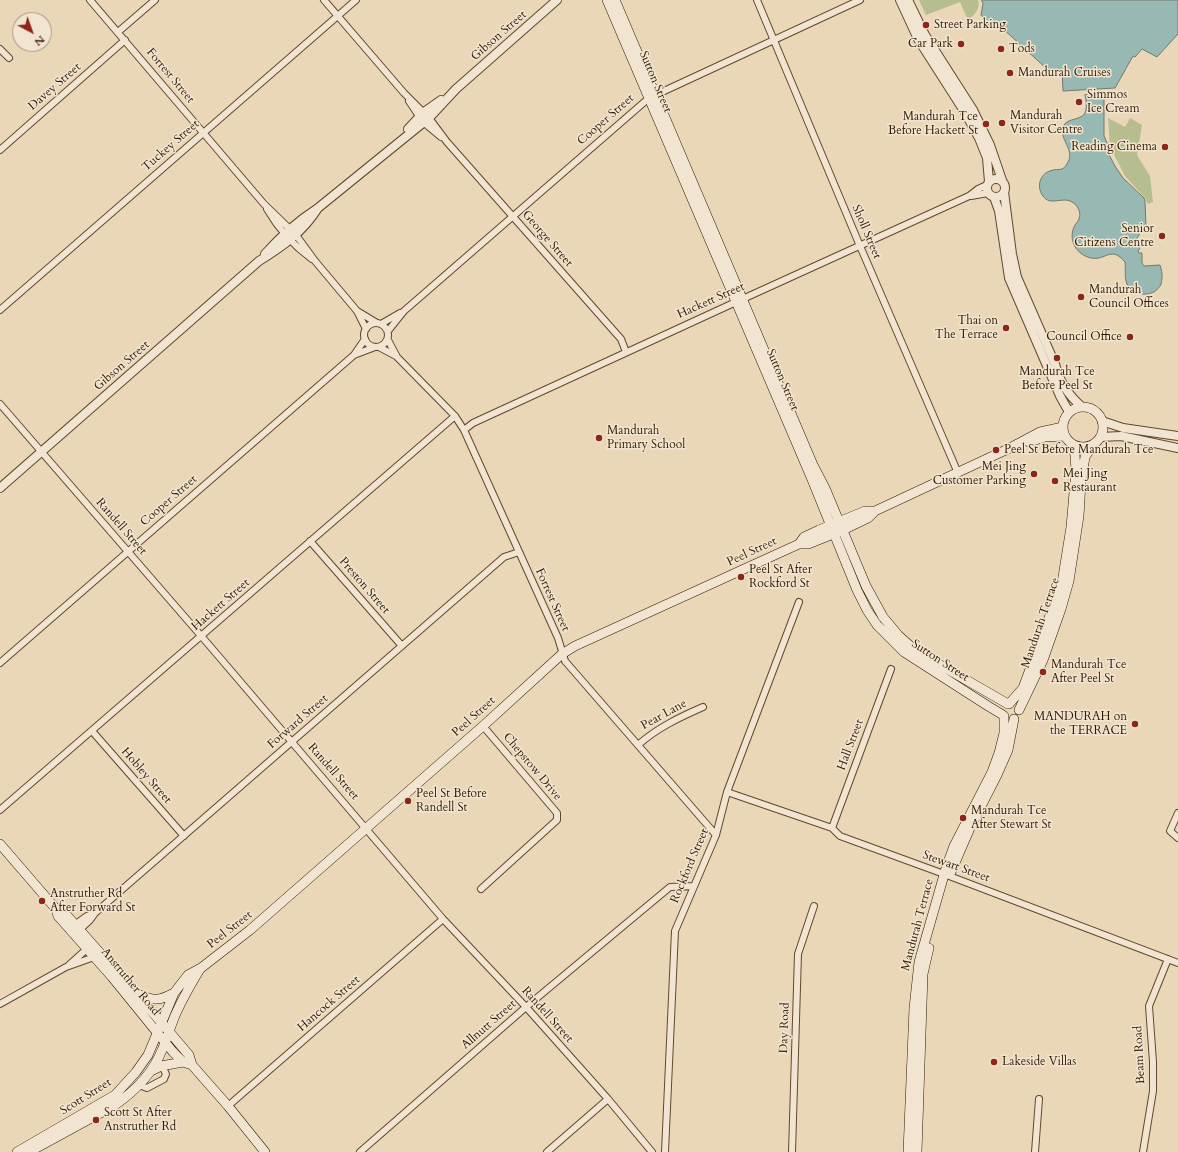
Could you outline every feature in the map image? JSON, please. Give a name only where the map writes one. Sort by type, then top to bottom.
[{"type":"main road","name":"Sutton Street","points":[[607,0],[652,97]]},
{"type":"main road","name":"Sutton Street","points":[[615,0],[652,97],[738,301],[814,475],[836,528],[857,590],[867,610],[877,625],[904,652],[1004,716]]},
{"type":"main road","points":[[1082,407],[1092,409],[1097,412],[1102,421],[1103,432],[1101,437],[1092,446],[1085,448],[1072,445],[1065,436],[1063,422],[1069,412],[1082,407]]},
{"type":"main road","name":"Peel Street","points":[[161,1023],[174,993],[188,976],[201,968],[250,930],[483,726],[562,654],[575,646],[799,544],[804,537],[868,518],[874,511],[958,473],[1040,432],[1063,427]]},
{"type":"main road","name":"Peel Street","points":[[1010,448],[1045,437],[1065,436]]},
{"type":"main road","name":"Mandurah Terrace","points":[[1008,704],[1023,688],[1062,583],[1071,527],[1076,470],[1075,455],[1072,445]]},
{"type":"main road","name":"Mandurah Terrace","points":[[1018,710],[1043,660],[1069,582],[1079,516],[1081,482],[1085,457],[1092,446]]},
{"type":"main road","name":"Sutton Street","points":[[836,528],[883,617],[898,635],[916,651],[1008,704]]},
{"type":"main road","points":[[857,590],[866,586]]},
{"type":"main road","points":[[1008,704],[1014,704],[1018,710],[1018,714],[1014,719],[1010,720],[1004,716],[1003,709],[1008,704]]},
{"type":"main road","name":"Mandurah Terrace","points":[[917,1152],[923,974],[954,846],[992,772],[1000,753],[1004,733],[1004,716]]},
{"type":"main road","name":"Mandurah Terrace","points":[[908,1152],[917,975],[922,948],[947,875],[1008,750],[1014,719]]},
{"type":"main road","name":"Anstruther Road","points":[[0,846],[56,909],[63,911],[74,929],[97,955],[156,1032],[228,1106],[265,1152]]},
{"type":"main road","name":"Anstruther Road","points":[[97,955],[135,993],[189,1055],[187,1064]]},
{"type":"main road","name":"Peel Street","points":[[169,1032],[175,1015],[201,968]]},
{"type":"main road","points":[[135,993],[151,1000],[159,1000],[174,993]]},
{"type":"main road","name":"Scott Street","points":[[17,1152],[115,1095],[136,1072],[148,1055],[156,1032],[161,1023]]},
{"type":"main road","name":"Scott Street","points":[[29,1152],[115,1105],[126,1097],[139,1085],[150,1071],[162,1051],[169,1032]]},
{"type":"main road","points":[[150,1071],[165,1065],[187,1064]]},
{"type":"street","name":"Forrest Street","points":[[90,0],[264,204],[272,218],[291,234],[357,311],[366,329]]},
{"type":"street","points":[[118,32],[156,0]]},
{"type":"street","name":"George Street","points":[[324,0],[424,117],[621,339],[626,352]]},
{"type":"street","name":"Tuckey Street","points":[[0,310],[356,0]]},
{"type":"street","name":"Gibson Street","points":[[0,488],[259,261],[272,246],[291,234],[303,217],[318,208],[391,148],[557,0]]},
{"type":"street","name":"Sholl Street","points":[[757,0],[860,246],[958,473]]},
{"type":"street","name":"Cooper Street","points":[[388,331],[404,311],[652,97],[859,0]]},
{"type":"street","points":[[900,0],[918,39],[966,114],[979,138],[987,158],[989,189],[1000,211],[1009,278],[1060,396],[1069,412]]},
{"type":"street","points":[[908,0],[925,35],[973,110],[990,145],[1002,180],[1006,186],[1004,192],[1016,276],[1055,364],[1058,375],[1066,390],[1082,407]]},
{"type":"street","name":"Davey Street","points":[[0,150],[125,40]]},
{"type":"street","points":[[0,49],[9,58]]},
{"type":"street","points":[[989,189],[994,178],[1002,180]]},
{"type":"street","points":[[989,189],[1000,196],[1004,192]]},
{"type":"street","name":"Hackett Street","points":[[464,430],[473,423],[626,352],[969,196],[989,189]]},
{"type":"street","name":"Forrest Street","points":[[357,311],[379,323]]},
{"type":"street","name":"Cooper Street","points":[[379,323],[404,311]]},
{"type":"street","points":[[379,323],[388,331],[388,340],[377,347],[368,344],[365,339],[366,329],[370,324],[379,323]]},
{"type":"street","name":"Cooper Street","points":[[0,663],[354,355],[365,339]]},
{"type":"street","name":"Forrest Street","points":[[388,340],[397,357],[455,416],[464,430],[558,638],[565,661],[716,835]]},
{"type":"street","name":"Forrest Street","points":[[377,347],[397,357]]},
{"type":"street","name":"Cooper Street","points":[[354,355],[377,347]]},
{"type":"street","name":"Randell Street","points":[[0,404],[202,636],[443,919],[608,1099],[652,1152]]},
{"type":"street","name":"Hackett Street","points":[[0,810],[455,416]]},
{"type":"street","points":[[1102,421],[1138,431],[1178,436]]},
{"type":"street","points":[[1101,437],[1121,436],[1178,448]]},
{"type":"street","name":"Preston Street","points":[[310,541],[402,646]]},
{"type":"street","name":"Forward Street","points":[[74,929],[87,916],[95,913],[504,557],[519,552]]},
{"type":"street","name":"Rockford Street","points":[[665,1152],[675,930],[716,835],[727,792],[799,602]]},
{"type":"street","name":"Hall Street","points":[[832,828],[891,669]]},
{"type":"street","name":"Pear Lane","points":[[638,745],[647,736],[659,728],[703,707]]},
{"type":"street","name":"Chepstow Drive","points":[[481,889],[557,820],[557,813],[483,726]]},
{"type":"street","name":"Hobley Street","points":[[92,731],[184,836]]},
{"type":"street","name":"Stewart Street","points":[[727,792],[832,828],[840,836],[1178,963]]},
{"type":"street","points":[[1178,813],[1170,831],[1178,838]]},
{"type":"street","name":"Allnutt Street","points":[[360,1152],[526,1008],[670,887],[694,886]]},
{"type":"street","name":"Day Road","points":[[792,1152],[798,954],[814,906]]},
{"type":"street","name":"Hancock Street","points":[[228,1106],[443,919]]},
{"type":"street","points":[[66,968],[90,947]]},
{"type":"street","points":[[0,1004],[66,968],[97,955]]},
{"type":"street","name":"Beam Road","points":[[1144,1152],[1153,1091],[1149,1006],[1168,959]]},
{"type":"street","points":[[139,1085],[149,1088],[164,1079],[166,1074],[163,1068]]},
{"type":"street","points":[[547,1152],[608,1099]]},
{"type":"street","points":[[1035,1152],[1039,1099]]},
{"type":"green space","points":[[919,0],[978,0],[979,6],[975,14],[968,20],[960,2],[926,15]]},
{"type":"green space","points":[[1108,118],[1125,127],[1130,118],[1142,125],[1137,155],[1150,176],[1153,202],[1148,204],[1145,198],[1125,176],[1110,147]]},
{"type":"water","points":[[982,0],[1178,0],[1178,34],[1157,57],[1142,49],[1135,57],[1133,56],[1115,88],[1063,91],[1062,69],[1048,70],[1000,26],[989,25],[981,15],[983,4]]},
{"type":"water","points":[[1104,93],[1104,136],[1107,143],[1107,151],[1123,178],[1144,198],[1145,201],[1146,226],[1140,230],[1137,238],[1140,248],[1138,251],[1139,253],[1142,253],[1142,263],[1144,266],[1160,265],[1162,276],[1161,284],[1158,289],[1149,294],[1139,293],[1130,288],[1126,279],[1125,262],[1120,257],[1112,254],[1101,258],[1091,258],[1078,251],[1072,237],[1074,227],[1080,217],[1076,205],[1068,200],[1047,200],[1043,196],[1040,189],[1040,181],[1044,175],[1052,170],[1061,169],[1066,166],[1070,157],[1070,153],[1062,132],[1065,124],[1068,121],[1079,118],[1085,114],[1085,95]]},
{"type":"place","name":"Street Parking","points":[[926,25]]},
{"type":"place","name":"Car Park","points":[[961,44]]},
{"type":"place","name":"Tods","points":[[1001,49]]},
{"type":"place","name":"Mandurah Cruises","points":[[1010,73]]},
{"type":"place","name":"Simmos Ice Cream","points":[[1079,102]]},
{"type":"place","name":"Mandurah Visitor Centre","points":[[1002,123]]},
{"type":"place","name":"Mandurah Tce Before Hackett St","points":[[986,124]]},
{"type":"place","name":"Reading Cinema","points":[[1165,147]]},
{"type":"place","name":"Senior Citizens Centre","points":[[1162,236]]},
{"type":"place","name":"Mandurah Council Offices","points":[[1081,297]]},
{"type":"place","name":"Thai on The Terrace","points":[[1006,328]]},
{"type":"place","name":"Council Office","points":[[1130,337]]},
{"type":"place","name":"Mandurah Tce Before Peel St","points":[[1057,358]]},
{"type":"place","name":"Mandurah Primary School","points":[[599,438]]},
{"type":"place","name":"Peel St Before Mandurah Tce","points":[[996,450]]},
{"type":"place","name":"Mei Jing Customer Parking","points":[[1034,474]]},
{"type":"place","name":"Mei Jing Restaurant","points":[[1055,481]]},
{"type":"place","name":"Peel St After Rockford St","points":[[741,577]]},
{"type":"place","name":"Mandurah Tce After Peel St","points":[[1043,672]]},
{"type":"place","name":"MANDURAH on the TERRACE","points":[[1135,724]]},
{"type":"place","name":"Peel St Before Randell St","points":[[408,801]]},
{"type":"place","name":"Mandurah Tce After Stewart St","points":[[963,818]]},
{"type":"place","name":"Anstruther Rd After Forward St","points":[[42,901]]},
{"type":"place","name":"Lakeside Villas","points":[[994,1062]]},
{"type":"place","name":"Scott St After Anstruther Rd","points":[[96,1120]]}]
